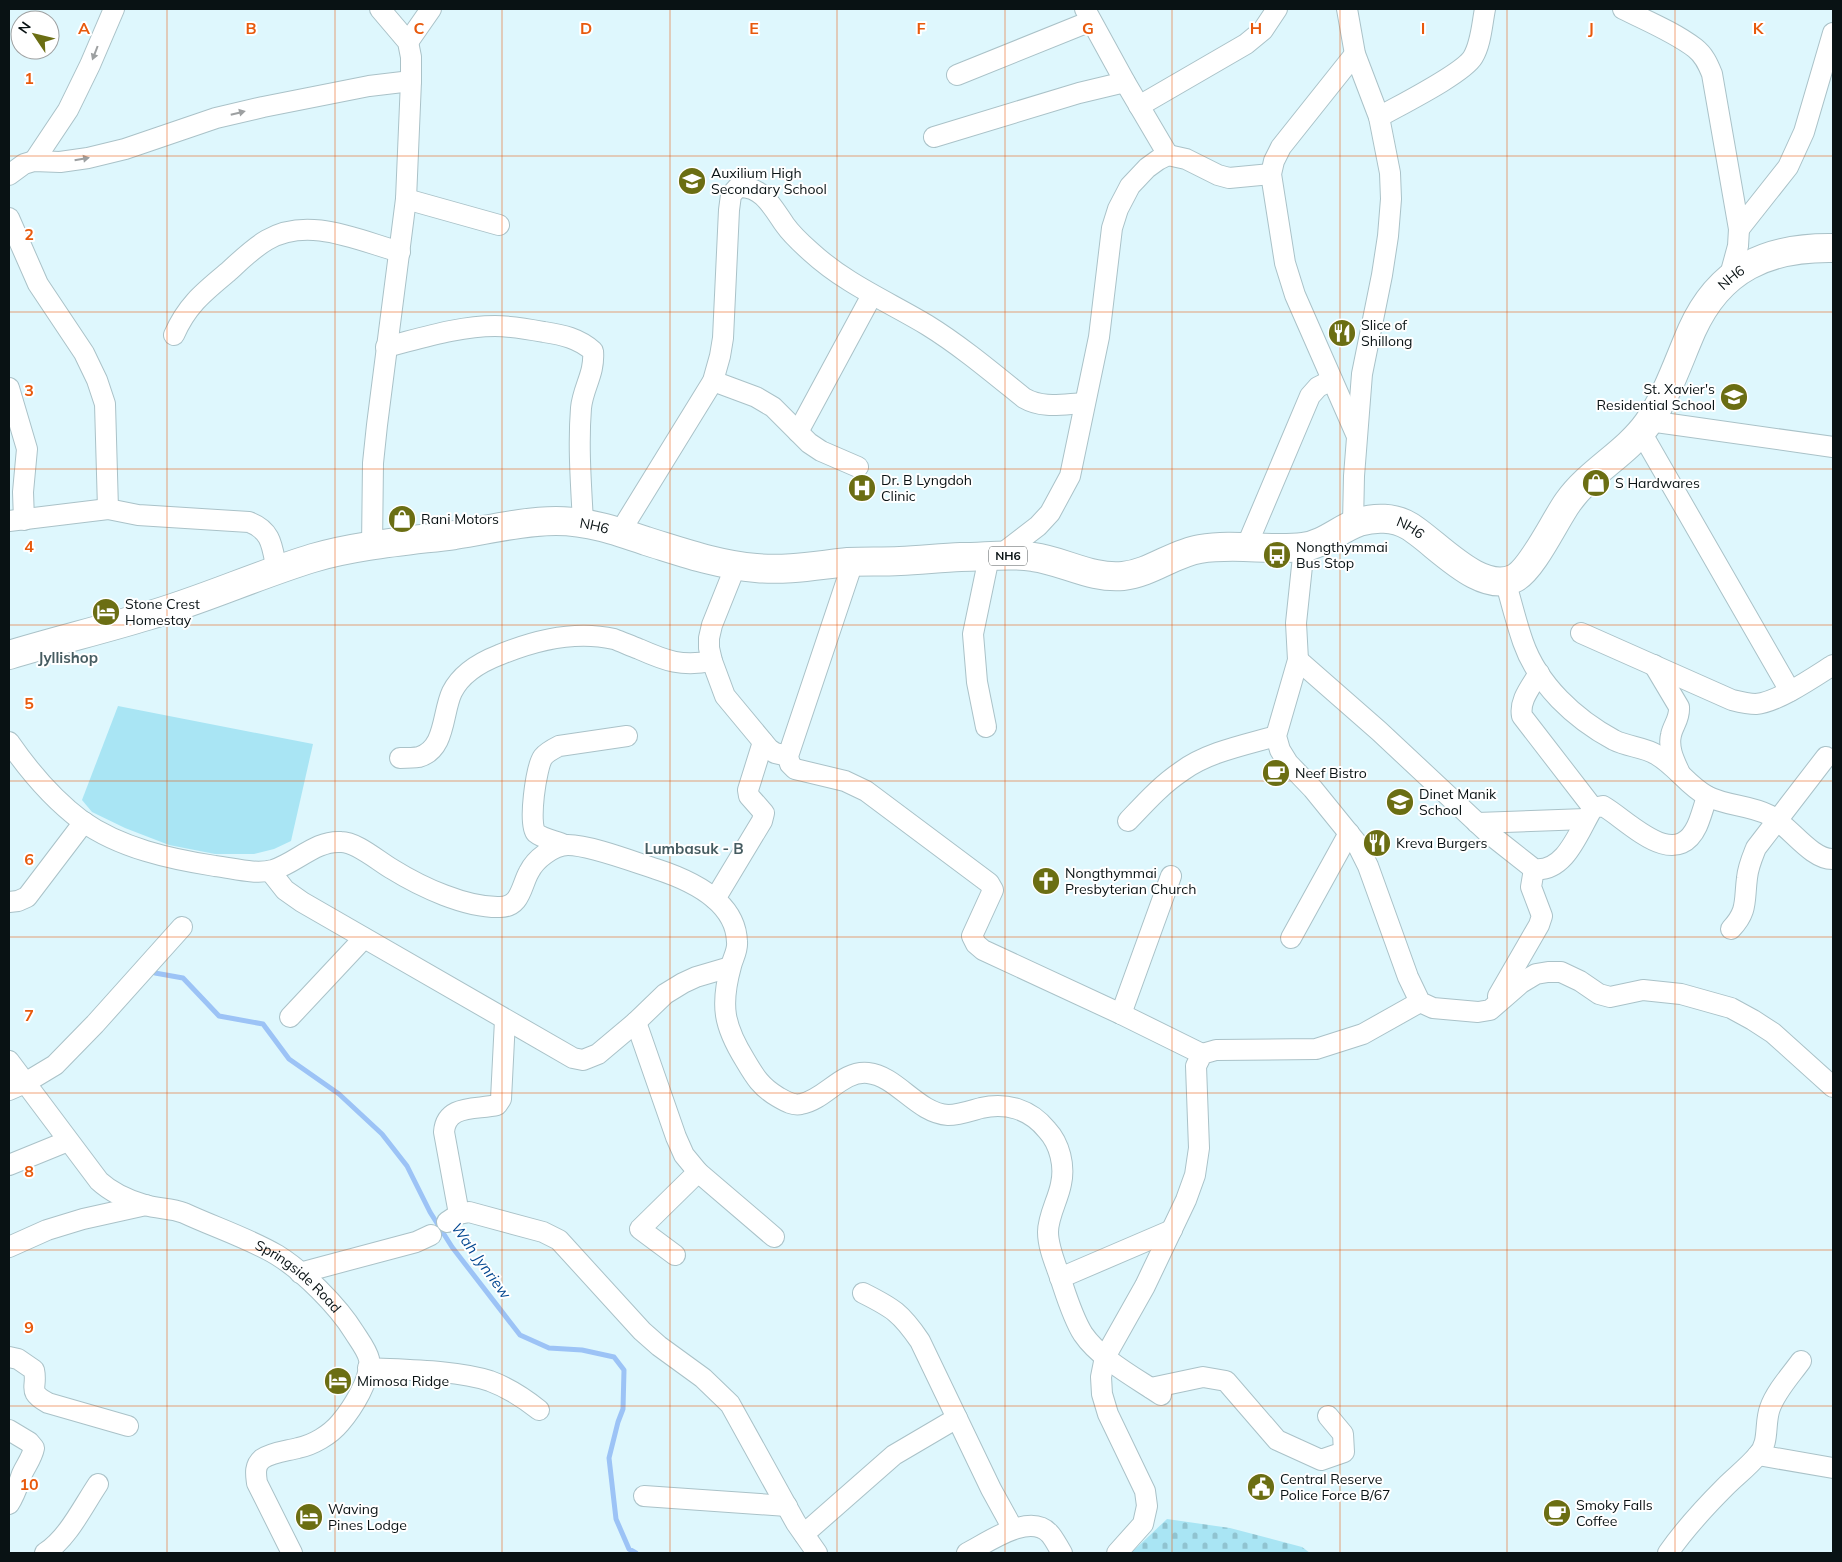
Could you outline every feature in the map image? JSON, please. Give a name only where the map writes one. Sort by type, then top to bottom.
[{"type":"highway","name":"NH6","points":[[9,656],[46,643],[147,616],[277,570],[339,552],[513,524],[552,520],[583,522],[712,561],[760,569],[795,568],[853,562],[1029,556],[1099,575],[1124,576],[1146,570],[1193,550],[1222,546],[1304,547],[1320,543],[1353,524],[1372,519],[1388,519],[1406,524],[1463,568],[1479,576],[1491,580],[1516,578],[1527,566],[1579,488],[1645,427],[1667,390],[1700,313],[1714,294],[1729,279],[1746,266],[1761,258],[1803,249],[1833,248]]},
{"type":"street","points":[[34,161],[68,110],[90,66],[114,9]]},
{"type":"street","points":[[372,547],[373,463],[406,199],[411,81],[411,57],[408,42],[380,9]]},
{"type":"street","points":[[408,42],[431,9]]},
{"type":"street","points":[[1139,106],[1246,44],[1263,30],[1277,9]]},
{"type":"street","points":[[1347,9],[1355,54],[1379,117],[1390,173],[1390,209],[1382,275],[1362,374],[1353,524]]},
{"type":"street","points":[[1379,117],[1453,75],[1472,59],[1477,48],[1485,9]]},
{"type":"street","points":[[1628,10],[1680,38],[1696,49],[1706,61],[1712,74],[1739,229],[1738,246],[1729,279]]},
{"type":"street","points":[[957,75],[1088,15],[1168,156]]},
{"type":"street","points":[[1739,229],[1788,167],[1804,132],[1833,34]]},
{"type":"street","points":[[1355,54],[1280,147],[1271,174],[1285,263],[1296,295],[1357,437]]},
{"type":"street","points":[[9,175],[24,164],[34,161],[60,162],[88,158],[125,149],[216,118],[263,106],[369,86],[411,81]]},
{"type":"street","points":[[934,137],[1079,93],[1125,82]]},
{"type":"street","points":[[986,727],[977,682],[973,634],[994,556],[1038,526],[1060,498],[1070,476],[1099,337],[1112,228],[1118,209],[1130,186],[1147,168],[1168,156],[1186,159],[1218,175],[1229,178],[1271,174]]},
{"type":"street","points":[[620,532],[712,381],[720,356],[723,338],[731,195],[738,187],[747,186],[758,191],[770,203],[794,236],[835,272],[942,335],[1024,398],[1033,403],[1043,405],[1084,403]]},
{"type":"street","points":[[406,199],[499,225]]},
{"type":"street","points":[[9,218],[38,284],[84,353],[97,380],[105,404],[108,509]]},
{"type":"street","points":[[174,335],[188,309],[199,296],[265,241],[283,232],[306,229],[327,231],[400,252]]},
{"type":"street","points":[[798,432],[872,295]]},
{"type":"street","points":[[386,347],[456,330],[494,326],[517,327],[560,335],[583,343],[593,351],[594,364],[581,405],[583,522]]},
{"type":"street","points":[[1246,546],[1310,396],[1318,387],[1332,380]]},
{"type":"street","points":[[712,381],[756,396],[773,407],[809,443],[858,467]]},
{"type":"street","points":[[9,388],[28,449],[23,492],[16,521],[108,509],[138,515],[249,522],[264,530],[270,537],[277,570]]},
{"type":"street","points":[[1645,427],[1833,447]]},
{"type":"street","points":[[1645,427],[1790,691]]},
{"type":"street","points":[[1304,547],[1296,623],[1298,660],[1276,736],[1280,750],[1288,763],[1356,842],[1368,866],[1408,977],[1420,1002],[1433,1008],[1478,1012],[1490,1010],[1521,983],[1536,974],[1548,972],[1562,972],[1599,994],[1610,997],[1644,990],[1681,994],[1731,1008],[1753,1020],[1773,1033],[1833,1087]]},
{"type":"street","points":[[853,562],[788,756],[790,764],[795,769],[845,782],[866,791],[989,883],[992,890],[989,902],[972,936],[976,944],[983,950],[1202,1054],[1216,1050],[1316,1049],[1363,1034],[1420,1002]]},
{"type":"street","points":[[736,566],[712,625],[709,638],[712,662],[726,696],[763,742],[776,753],[788,756]]},
{"type":"street","points":[[1505,580],[1524,644],[1539,673],[1558,698],[1576,715],[1616,741],[1656,754],[1707,796],[1766,814],[1778,820],[1816,854],[1831,864]]},
{"type":"street","points":[[1581,633],[1732,700],[1745,703],[1757,704],[1790,691],[1833,665]]},
{"type":"street","points":[[400,758],[418,757],[429,752],[436,744],[452,692],[462,678],[491,658],[527,645],[564,636],[600,637],[616,640],[656,657],[679,663],[696,664],[712,662]]},
{"type":"street","points":[[1298,660],[1379,731],[1477,823],[1525,864],[1534,869],[1540,870],[1549,867],[1564,856],[1574,844],[1589,814]]},
{"type":"street","points":[[1654,665],[1679,708],[1680,715],[1671,734],[1670,744],[1680,773]]},
{"type":"street","points":[[1539,673],[1522,702],[1522,716],[1589,814]]},
{"type":"street","points":[[627,736],[559,746],[550,750],[543,757],[538,768],[532,816],[533,826],[536,832],[565,845],[586,848],[661,871],[699,888],[715,900],[728,914],[734,928],[738,946],[730,967],[725,999],[726,1021],[732,1038],[758,1082],[785,1101],[801,1105],[854,1075],[868,1073],[894,1085],[936,1112],[955,1114],[1004,1105],[1014,1107],[1032,1116],[1047,1129],[1057,1144],[1062,1164],[1062,1182],[1049,1224],[1048,1234],[1060,1278],[1080,1330],[1089,1342],[1105,1357],[1156,1391],[1203,1377],[1226,1382],[1277,1440],[1321,1460],[1344,1452],[1343,1434],[1328,1416]]},
{"type":"street","points":[[1128,821],[1156,791],[1183,770],[1210,757],[1276,736]]},
{"type":"street","points":[[9,742],[35,776],[57,799],[84,822],[114,838],[148,852],[210,865],[248,871],[270,871],[327,844],[344,841],[363,850],[403,876],[428,888],[464,902],[496,908],[508,907],[518,898],[526,875],[534,862],[551,849],[565,845]]},
{"type":"street","points":[[715,900],[762,821],[764,813],[749,796],[748,790],[763,742]]},
{"type":"street","points":[[1731,930],[1740,920],[1745,907],[1747,879],[1750,863],[1756,848],[1826,757]]},
{"type":"street","points":[[1477,823],[1589,814],[1602,806],[1652,840],[1666,845],[1677,845],[1689,837],[1696,827],[1707,796]]},
{"type":"street","points":[[9,902],[28,897],[84,822]]},
{"type":"street","points":[[1291,938],[1349,833]]},
{"type":"street","points":[[1490,1010],[1540,925],[1542,916],[1531,886],[1534,869]]},
{"type":"street","points":[[270,871],[285,890],[291,894],[572,1058],[583,1060],[598,1054],[636,1022],[665,994],[683,983],[730,967]]},
{"type":"street","points":[[1121,1014],[1171,876]]},
{"type":"street","points":[[17,1087],[55,1065],[182,927]]},
{"type":"street","points":[[290,1016],[364,938]]},
{"type":"street","points":[[505,1020],[501,1099],[497,1105],[457,1111],[448,1117],[444,1125],[453,1218],[469,1212],[543,1232],[559,1240],[642,1332],[658,1346],[703,1378],[730,1404],[786,1506],[817,1553]]},
{"type":"street","points":[[636,1022],[684,1156],[698,1172],[774,1237]]},
{"type":"street","points":[[1118,1553],[1143,1524],[1148,1506],[1145,1491],[1108,1414],[1102,1394],[1101,1377],[1105,1357],[1145,1286],[1186,1200],[1195,1175],[1199,1148],[1196,1066],[1202,1054]]},
{"type":"street","name":"Springside Road","points":[[9,1061],[17,1087],[68,1141],[99,1181],[110,1190],[146,1205],[171,1208],[276,1255],[300,1273],[337,1308],[351,1326],[364,1349],[368,1359],[368,1368]]},
{"type":"street","points":[[9,1165],[68,1141]]},
{"type":"street","points":[[675,1255],[640,1229],[698,1172]]},
{"type":"street","points":[[9,1247],[47,1230],[83,1219],[146,1205]]},
{"type":"street","points":[[1060,1278],[1172,1230]]},
{"type":"street","points":[[300,1273],[416,1242],[432,1235]]},
{"type":"street","points":[[863,1292],[893,1308],[907,1322],[920,1341],[991,1489],[1013,1529]]},
{"type":"street","points":[[9,1357],[18,1359],[34,1370],[36,1378],[33,1388],[37,1397],[48,1403],[128,1426]]},
{"type":"street","points":[[1668,1553],[1723,1489],[1758,1455],[1765,1444],[1770,1406],[1801,1361]]},
{"type":"street","points":[[292,1553],[257,1484],[255,1471],[261,1460],[273,1454],[301,1448],[321,1439],[340,1424],[368,1377],[368,1368],[454,1374],[489,1381],[520,1396],[539,1410]]},
{"type":"street","points":[[804,1534],[894,1455],[957,1418]]},
{"type":"street","points":[[9,1430],[29,1442],[34,1448],[32,1458],[9,1504]]},
{"type":"street","points":[[1758,1455],[1833,1468]]},
{"type":"street","points":[[45,1553],[53,1548],[62,1538],[98,1484]]},
{"type":"street","points":[[644,1496],[786,1506]]},
{"type":"street","points":[[967,1553],[1013,1529],[1025,1525],[1038,1526],[1049,1533],[1062,1553]]},
{"type":"green space","points":[[118,706],[313,744],[291,841],[274,849],[254,854],[215,854],[169,845],[125,828],[92,812],[82,800]]},
{"type":"green space","points":[[1167,1519],[1230,1528],[1302,1547],[1310,1553],[1131,1553]]},
{"type":"waterway","name":"Wah Jynriew","points":[[155,973],[183,978],[219,1016],[263,1024],[289,1059],[339,1094],[382,1134],[407,1166],[430,1212],[452,1247],[520,1335],[549,1348],[582,1350],[614,1357],[624,1370],[623,1409],[609,1458],[616,1519],[629,1549],[636,1553]]},
{"type":"place","name":"Auxilium High Secondary School","points":[[692,181]]},
{"type":"place","name":"Slice of Shillong","points":[[1342,333]]},
{"type":"place","name":"St. Xavier's Residential School","points":[[1734,397]]},
{"type":"place","name":"S Hardwares","points":[[1596,483]]},
{"type":"place","name":"Dr. B Lyngdoh Clinic","points":[[862,488]]},
{"type":"place","name":"Rani Motors","points":[[402,519]]},
{"type":"place","name":"Nongthymmai Bus Stop","points":[[1277,555]]},
{"type":"place","name":"Stone Crest Homestay","points":[[106,612]]},
{"type":"place","name":"Neef Bistro","points":[[1276,773]]},
{"type":"place","name":"Dinet Manik School","points":[[1400,802]]},
{"type":"place","name":"Kreva Burgers","points":[[1377,843]]},
{"type":"place","name":"Nongthymmai Presbyterian Church","points":[[1046,881]]},
{"type":"place","name":"Mimosa Ridge","points":[[338,1381]]},
{"type":"place","name":"Central Reserve Police Force B/67","points":[[1261,1487]]},
{"type":"place","name":"Smoky Falls Coffee","points":[[1557,1513]]},
{"type":"place","name":"Waving Pines Lodge","points":[[309,1517]]},
{"type":"district","name":"Jyllishop","points":[[68,658]]},
{"type":"district","name":"Lumbasuk - B","points":[[694,849]]}]
